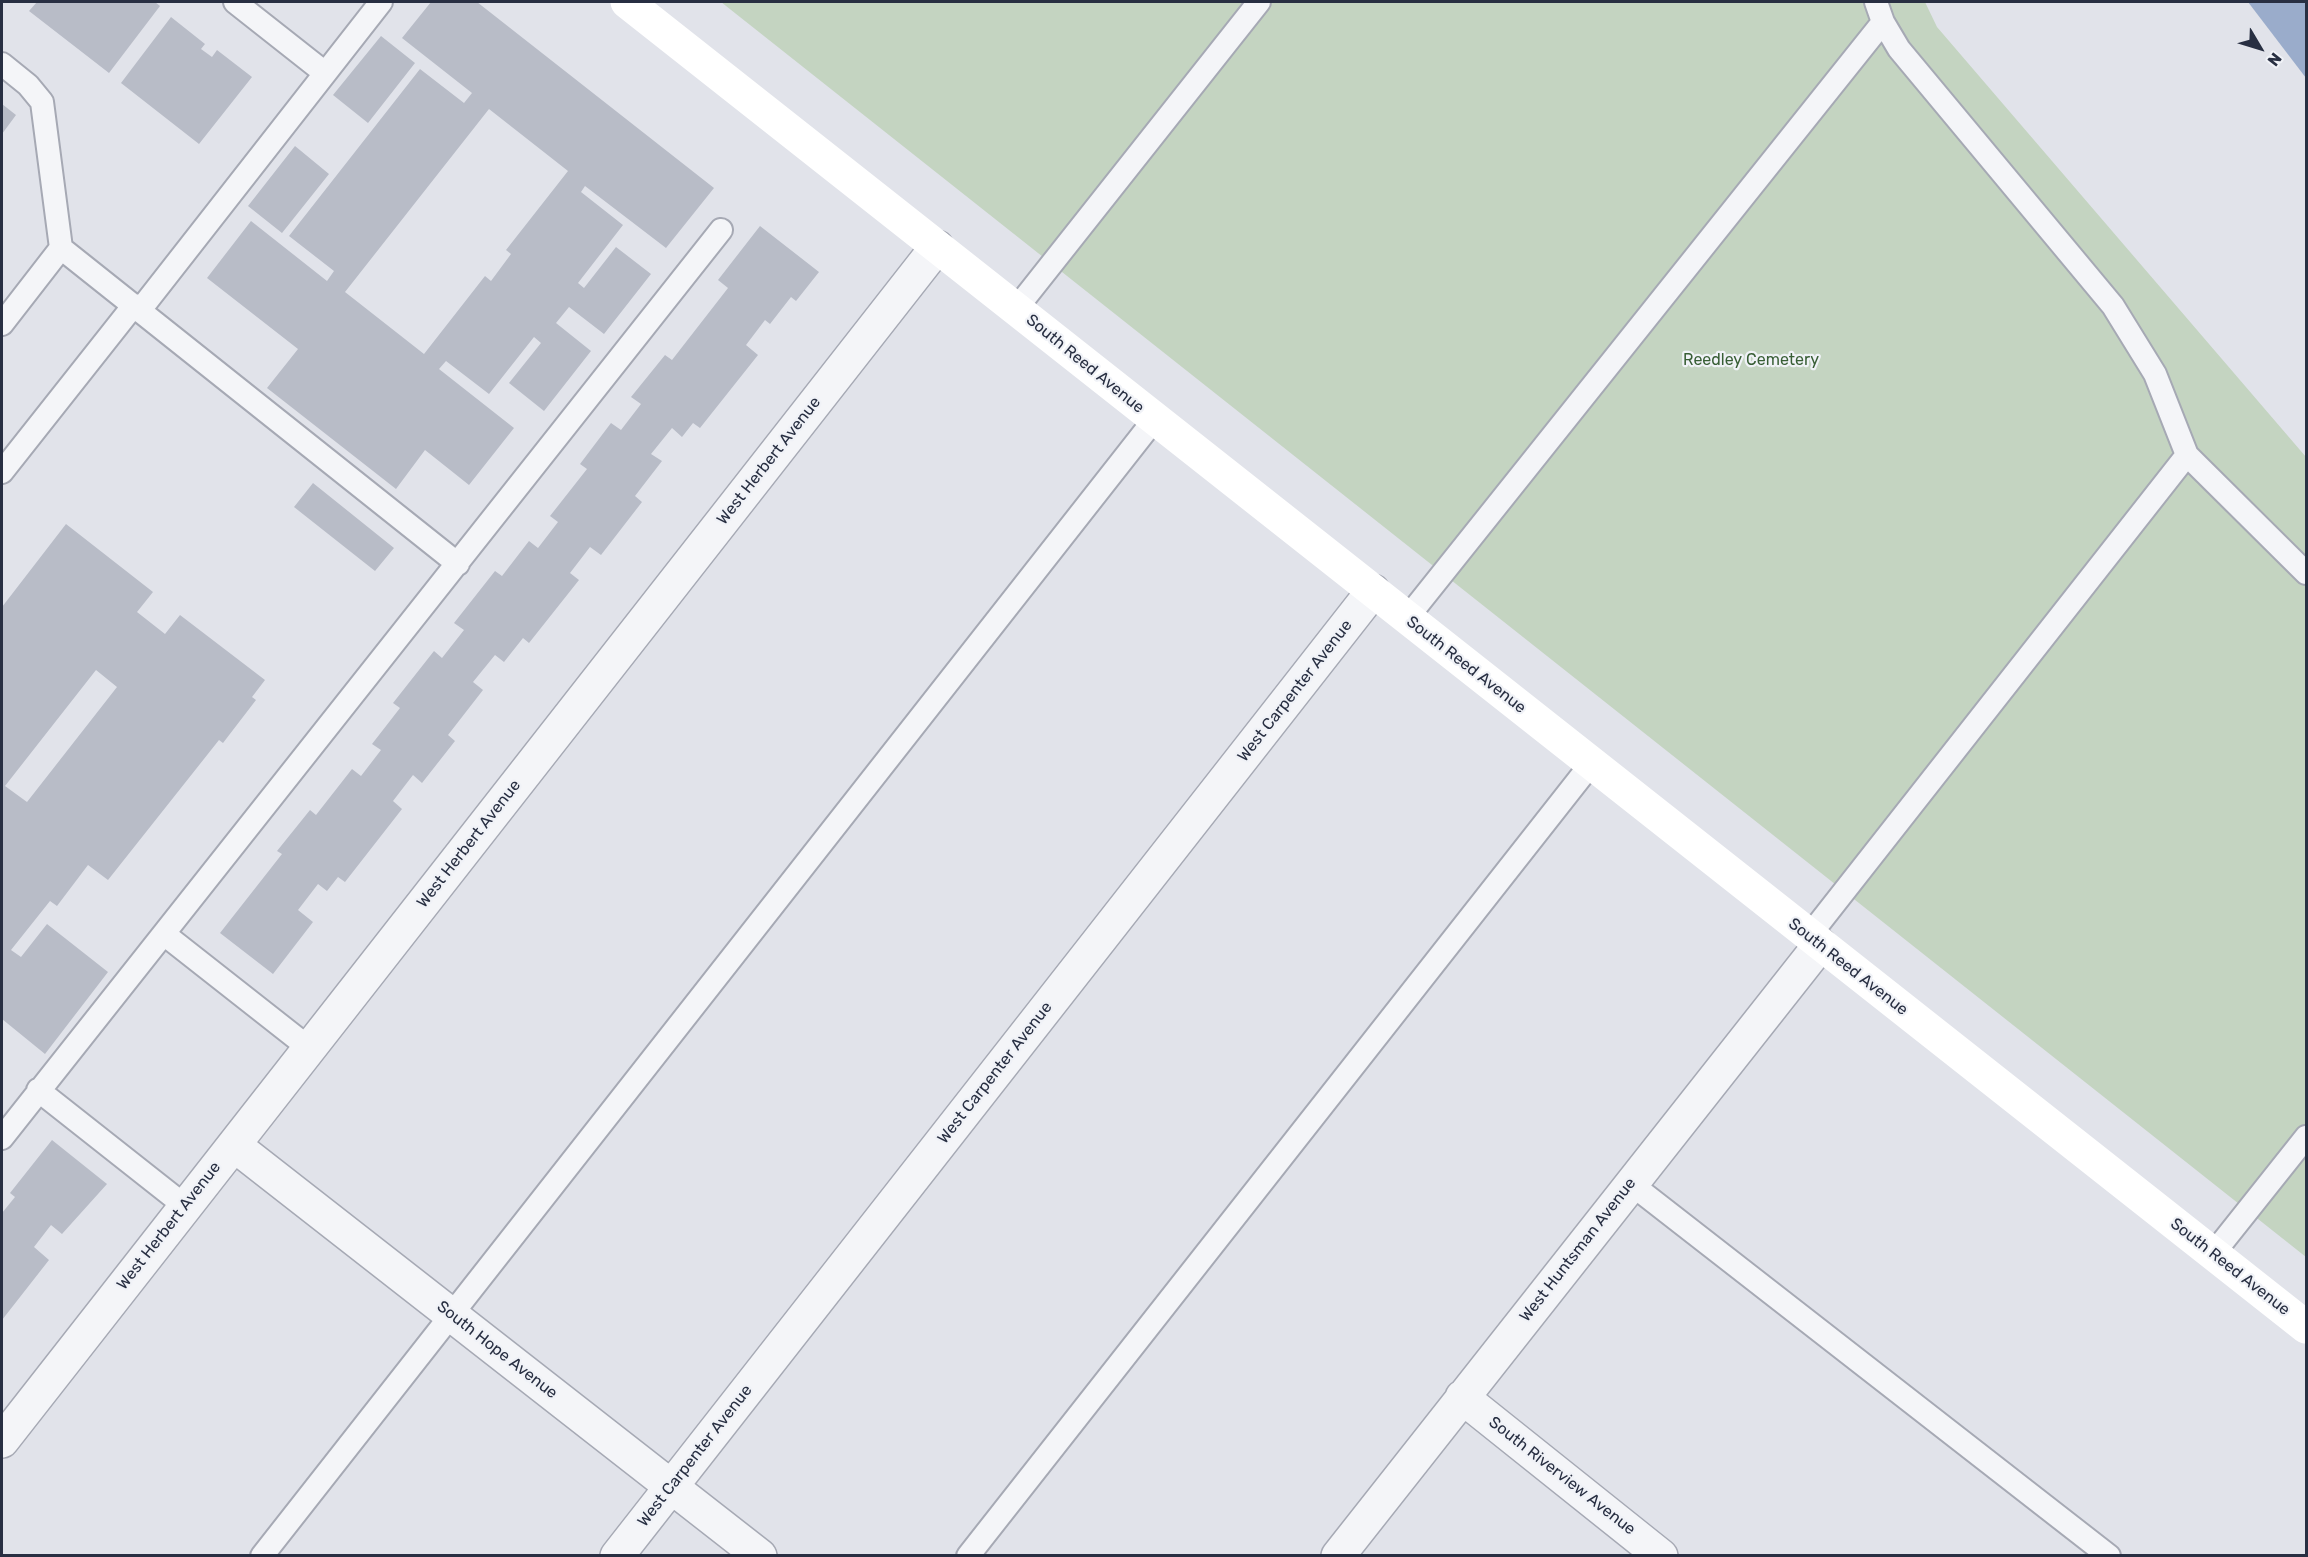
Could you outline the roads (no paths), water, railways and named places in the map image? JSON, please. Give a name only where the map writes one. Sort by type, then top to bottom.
[{"type":"street","name":"South Reed Avenue","points":[[638,5],[1154,420],[2307,1327]]},
{"type":"street","name":"West Herbert Avenue","points":[[2,1441],[937,247]]},
{"type":"street","name":"West Carpenter Avenue","points":[[617,1556],[1373,591]]},
{"type":"street","name":"West Huntsman Avenue","points":[[1338,1556],[1630,1183],[1814,941]]},
{"type":"street","name":"South Hope Avenue","points":[[234,1145],[760,1556]]},
{"type":"street","name":"South Riverview Avenue","points":[[1462,1397],[1661,1556]]},
{"type":"lane","points":[[235,2],[325,73]]},
{"type":"lane","points":[[2,472],[381,2]]},
{"type":"lane","points":[[1016,309],[1259,2]]},
{"type":"lane","points":[[1407,618],[1880,12],[1899,49],[2113,306],[2155,374],[2187,455],[2307,573]]},
{"type":"lane","points":[[2,64],[28,85],[42,102],[61,248],[458,564]]},
{"type":"lane","points":[[2,1138],[721,230]]},
{"type":"lane","points":[[2,324],[61,248]]},
{"type":"lane","points":[[262,1556],[1154,420]]},
{"type":"lane","points":[[1814,941],[2187,455]]},
{"type":"lane","points":[[968,1556],[1591,764]]},
{"type":"lane","points":[[164,934],[309,1048]]},
{"type":"lane","points":[[38,1090],[185,1206]]},
{"type":"lane","points":[[2214,1254],[2307,1137]]},
{"type":"lane","points":[[1630,1183],[2109,1556]]},
{"type":"water","points":[[2248,2],[2306,2],[2306,78]]},
{"type":"park label","name":"Reedley Cemetery","points":[[1751,360]]}]
